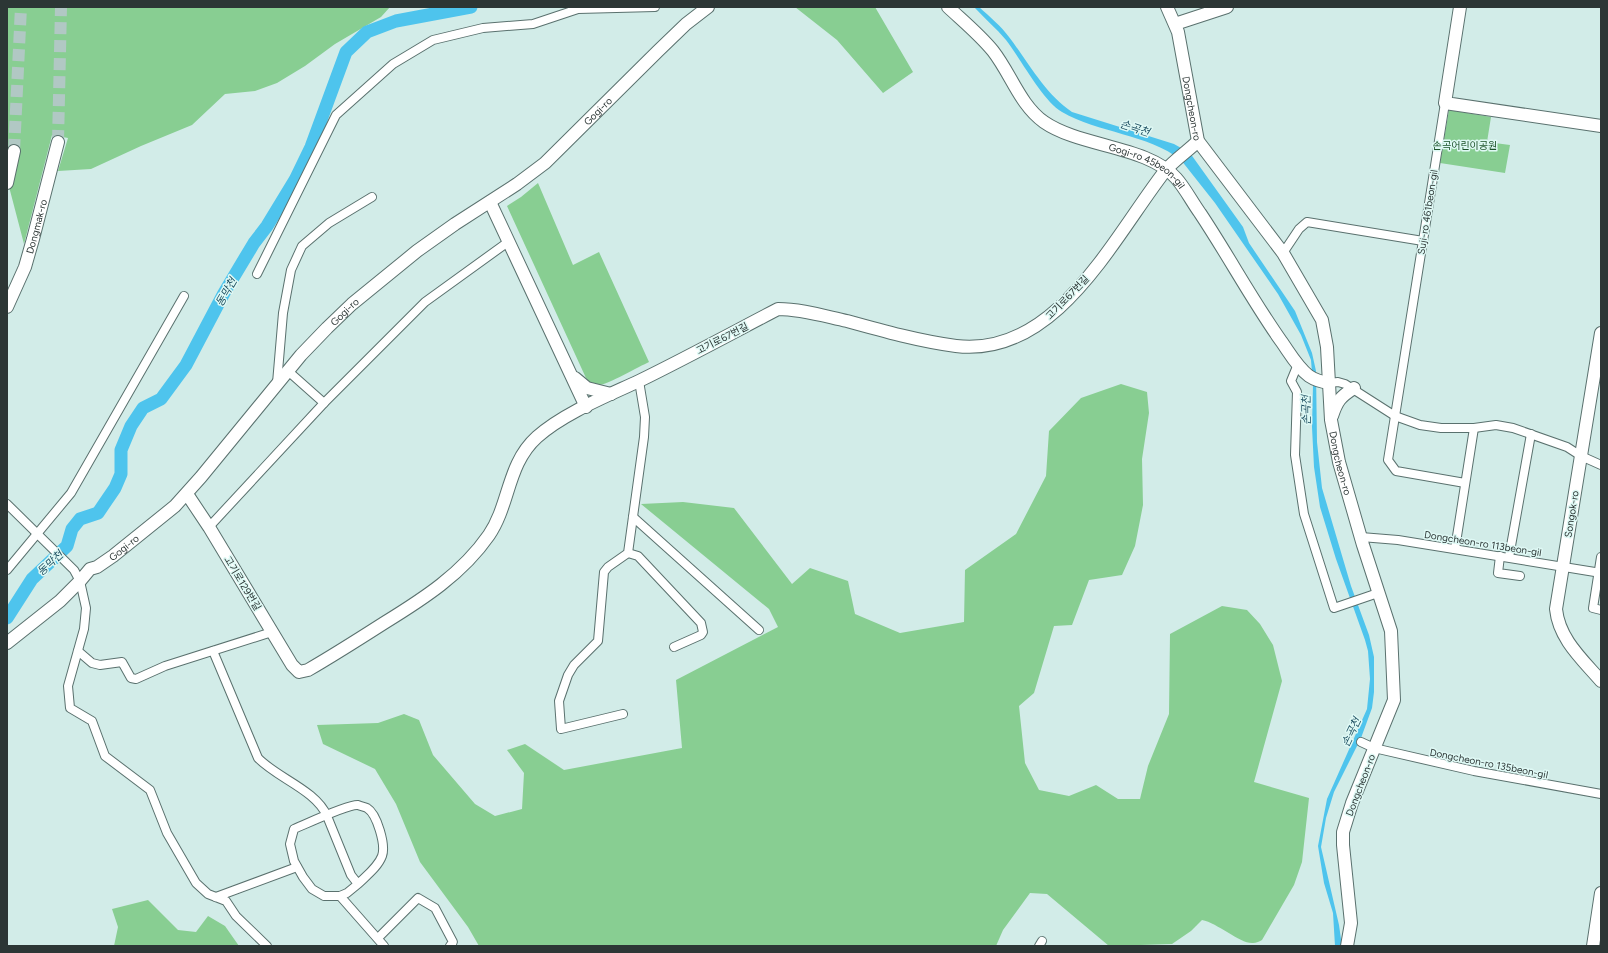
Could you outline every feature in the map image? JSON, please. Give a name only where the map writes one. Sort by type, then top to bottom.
[{"type":"street","points":[[257,274],[336,115],[393,64],[433,40],[482,28],[533,24],[578,9],[654,7]]},
{"type":"street","name":"Gogi-ro","points":[[7,643],[60,601],[80,582],[90,569],[106,561],[154,525],[187,494],[288,371],[327,328],[372,287],[416,251],[517,184],[545,163],[658,50],[686,24],[708,7]]},
{"type":"street","name":"Gogi-ro 45beon-gil","points":[[948,7],[994,52],[1034,114],[1045,122],[1068,134],[1145,158],[1166,170],[1176,178],[1218,241],[1273,330],[1301,367]]},
{"type":"street","name":"Dongcheon-ro","points":[[1167,7],[1175,24],[1196,143],[1283,253],[1322,320],[1328,346],[1331,420],[1339,462],[1361,538],[1391,631],[1394,700],[1352,803],[1343,832],[1351,923],[1347,946]]},
{"type":"street","points":[[1175,24],[1227,7]]},
{"type":"street","name":"Suji-ro 461beon-gil","points":[[1460,7],[1388,460],[1396,472],[1465,483]]},
{"type":"street","points":[[1445,103],[1601,126]]},
{"type":"street","name":"Dongmak-ro","points":[[7,307],[25,267],[34,239],[58,142]]},
{"type":"street","name":"고기로67번길","points":[[299,672],[308,670],[426,597],[459,571],[490,534],[498,516],[515,466],[536,438],[548,428],[611,394],[778,309],[788,309],[828,317],[921,340],[948,345],[982,346],[1014,339],[1042,323],[1068,299],[1106,255],[1166,170],[1196,143]]},
{"type":"street","points":[[7,183],[14,151]]},
{"type":"street","points":[[277,384],[283,313],[291,270],[302,246],[329,223],[372,197]]},
{"type":"street","points":[[490,202],[586,407]]},
{"type":"street","points":[[1283,253],[1299,229],[1307,222],[1423,241]]},
{"type":"street","points":[[209,527],[324,403],[425,302],[508,242]]},
{"type":"street","points":[[7,570],[71,493],[184,296]]},
{"type":"street","name":"Songok-ro","points":[[1600,340],[1556,609],[1558,623],[1567,641],[1601,681]]},
{"type":"street","points":[[1378,593],[1334,608],[1304,514],[1295,455],[1297,392],[1291,381],[1301,367],[1310,377],[1321,382],[1338,382],[1354,388],[1395,416],[1420,425],[1441,428],[1474,428],[1496,425],[1513,428],[1567,447],[1581,456],[1601,465]]},
{"type":"street","points":[[288,371],[324,403]]},
{"type":"street","points":[[572,376],[587,388],[611,394]]},
{"type":"street","points":[[623,714],[561,729],[560,701],[568,676],[574,665],[598,641],[604,572],[608,567],[628,553],[645,424],[644,406],[639,380]]},
{"type":"street","points":[[1331,420],[1336,403],[1342,396],[1354,388]]},
{"type":"street","points":[[1455,549],[1474,428]]},
{"type":"street","points":[[1509,557],[1531,434]]},
{"type":"street","name":"고기로129번길","points":[[187,494],[209,527],[292,665],[299,672]]},
{"type":"street","points":[[7,504],[74,570],[80,582],[86,608],[84,629],[68,686],[70,708],[92,721],[105,756],[150,790],[167,833],[196,883],[208,894],[226,902],[236,916],[267,946]]},
{"type":"street","points":[[633,517],[759,630]]},
{"type":"street","name":"Dongcheon-ro 113beon-gil","points":[[1361,538],[1398,540],[1600,572]]},
{"type":"street","points":[[628,553],[638,556],[701,623],[703,632],[701,635],[674,648]]},
{"type":"street","points":[[1500,556],[1498,573],[1520,576]]},
{"type":"street","points":[[1601,557],[1600,572],[1592,608],[1601,610]]},
{"type":"street","points":[[78,651],[92,663],[100,666],[122,662],[131,678],[136,679],[165,666],[272,632]]},
{"type":"street","points":[[213,651],[258,758],[266,767],[312,796],[324,808],[351,875],[358,884]]},
{"type":"street","name":"Dongcheon-ro 135beon-gil","points":[[1361,742],[1374,748],[1474,772],[1601,794]]},
{"type":"street","points":[[357,805],[367,808],[374,816],[384,842],[382,856],[375,867],[347,894],[340,896],[324,896],[312,890],[298,867],[290,844],[294,829],[357,805]]},
{"type":"street","points":[[216,897],[298,867]]},
{"type":"street","points":[[1593,946],[1601,893]]},
{"type":"street","points":[[340,896],[384,946]]},
{"type":"street","points":[[378,938],[418,898],[435,908],[453,942],[450,946]]},
{"type":"green space","points":[[7,7],[390,7],[381,17],[335,44],[305,66],[277,83],[255,91],[225,94],[192,125],[91,169],[58,171],[68,138],[52,135],[24,244],[7,179]]},
{"type":"green space","points":[[795,7],[875,7],[913,72],[883,93],[837,40]]},
{"type":"green space","name":"손곡어린이공원","points":[[1449,110],[1491,117],[1487,142],[1510,145],[1505,173],[1440,163]]},
{"type":"green space","points":[[538,183],[573,265],[599,252],[649,362],[603,384],[593,384],[586,378],[507,206]]},
{"type":"green space","points":[[1121,384],[1147,392],[1149,413],[1142,459],[1143,505],[1135,546],[1122,575],[1089,580],[1072,625],[1054,626],[1034,693],[1019,706],[1025,763],[1039,790],[1069,796],[1096,785],[1118,799],[1140,799],[1148,766],[1169,714],[1170,634],[1222,606],[1247,610],[1260,624],[1273,645],[1282,681],[1254,782],[1309,798],[1302,862],[1294,885],[1260,941],[1254,943],[1242,940],[1215,925],[1202,920],[1191,931],[1172,944],[1109,946],[1047,894],[1030,893],[1003,930],[996,946],[479,946],[468,927],[420,862],[396,804],[375,769],[323,744],[317,725],[378,723],[404,714],[419,720],[433,755],[475,804],[495,816],[522,809],[524,773],[507,750],[525,744],[564,770],[682,748],[676,680],[778,627],[769,609],[641,504],[683,502],[734,508],[792,584],[810,568],[848,581],[855,614],[900,633],[964,622],[965,570],[1016,534],[1046,476],[1049,431],[1081,398]]},
{"type":"green space","points":[[148,900],[178,930],[196,932],[208,916],[225,926],[239,946],[114,946],[118,927],[112,909]]},
{"type":"water","points":[[974,7],[979,7],[1002,29],[1045,87],[1062,105],[1072,112],[1174,144],[1190,153],[1243,227],[1249,243],[1295,311],[1312,353],[1316,371],[1317,442],[1322,488],[1351,586],[1369,635],[1374,657],[1374,692],[1372,708],[1361,738],[1334,792],[1326,818],[1321,847],[1339,925],[1342,946],[1335,946],[1333,913],[1324,883],[1318,846],[1327,799],[1367,709],[1370,679],[1368,651],[1365,640],[1336,559],[1320,507],[1314,467],[1312,427],[1313,385],[1311,360],[1301,335],[1278,294],[1215,203],[1181,160],[1154,144],[1091,125],[1062,112],[1054,106],[1039,89],[1006,40]]},
{"type":"waterway","name":"동막천","points":[[7,618],[32,579],[67,546],[72,529],[80,519],[98,513],[115,488],[121,474],[121,450],[131,426],[143,408],[161,399],[186,365],[224,293],[295,180],[311,147],[346,52],[367,32],[396,21],[471,7]]},
{"type":"tunnel","points":[[14,151],[21,7]]},
{"type":"tunnel","points":[[58,142],[61,7]]},
{"type":"water label","name":"손곡천","points":[[1135,128]]},
{"type":"water label","name":"손곡천","points":[[1306,410]]},
{"type":"water label","name":"손곡천","points":[[1351,732]]}]
